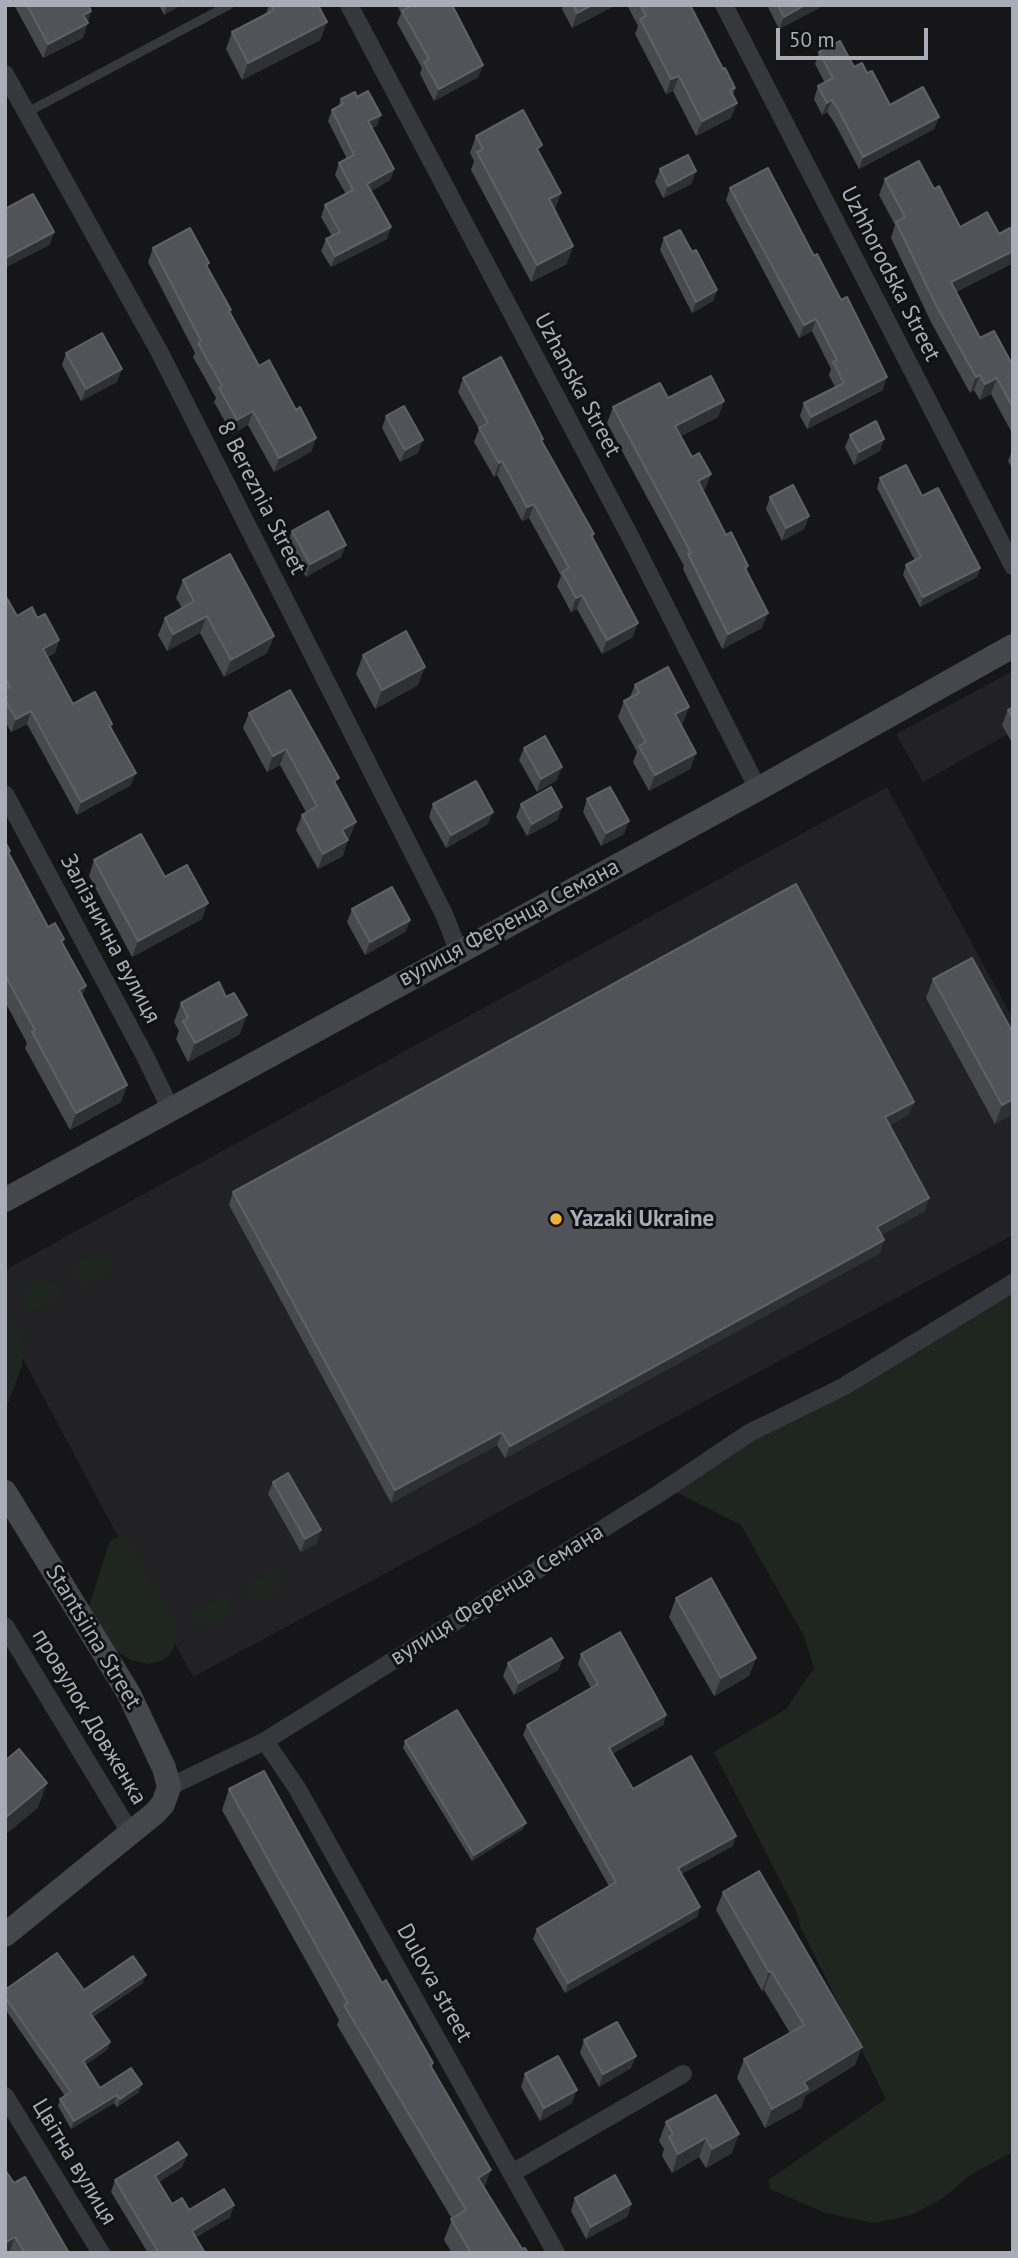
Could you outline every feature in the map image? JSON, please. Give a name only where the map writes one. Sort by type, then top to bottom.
[{"type":"street","name":"Uzhanska Street","points":[[349,5],[632,540],[758,789]]},
{"type":"street","name":"Uzhhorodska Street","points":[[724,5],[1013,566]]},
{"type":"street","name":"8 Bereznia Street","points":[[5,74],[159,351],[444,914],[458,950]]},
{"type":"street","name":"вулиця Ференца Семана","points":[[5,1200],[458,950],[758,789],[1013,646]]},
{"type":"street","name":"Залізнична вулиця","points":[[5,794],[170,1108]]},
{"type":"street","name":"вулиця Ференца Семана","points":[[169,1787],[265,1741],[649,1500],[749,1433],[843,1387],[1013,1283]]},
{"type":"street","name":"Stantsiina Street","points":[[5,1492],[129,1694],[164,1768],[169,1787]]},
{"type":"street","name":"провулок Довженка","points":[[5,1626],[131,1834]]},
{"type":"street","name":"Dulova street","points":[[265,1741],[297,1788],[556,2253]]},
{"type":"street","points":[[5,1935],[131,1834],[163,1804],[169,1787]]},
{"type":"street","points":[[512,2174],[683,2074]]},
{"type":"street","name":"Цвітна вулиця","points":[[5,2096],[101,2253]]},
{"type":"lane","points":[[26,114],[229,5]]},
{"type":"shaded area","points":[[1013,671],[1013,731],[923,782],[896,734]]},
{"type":"shaded area","name":"Yazaki Ukraine","points":[[887,787],[1013,1019],[1013,1235],[193,1677],[5,1325],[5,1270]]},
{"type":"shaded area","points":[[95,1252],[109,1259],[117,1268],[80,1287],[73,1272],[79,1259]]},
{"type":"shaded area","points":[[44,1279],[57,1283],[64,1295],[29,1315],[24,1302],[27,1293],[32,1284]]},
{"type":"shaded area","points":[[1013,1294],[1013,2152],[973,2173],[940,2200],[911,2215],[874,2223],[826,2213],[770,2189],[768,2180],[886,2099],[801,1928],[795,1909],[714,1752],[786,1709],[814,1668],[804,1636],[741,1525],[676,1492],[754,1440],[848,1392]]},
{"type":"shaded area","points":[[5,1314],[14,1321],[22,1338],[24,1352],[5,1412]]},
{"type":"shaded area","points":[[114,1538],[128,1540],[175,1622],[174,1647],[169,1656],[161,1661],[148,1664],[131,1660],[110,1647],[89,1606],[109,1543]]},
{"type":"shaded area","points":[[274,1569],[278,1578],[277,1585],[275,1591],[265,1597],[255,1598],[243,1586]]},
{"type":"shaded area","points":[[226,1593],[230,1612],[221,1623],[214,1627],[203,1625],[193,1617],[191,1613]]},
{"type":"building","points":[[27,5],[88,5],[91,11],[83,15],[88,23],[48,44]]},
{"type":"building","points":[[271,5],[318,5],[327,22],[248,63],[232,32],[274,10]]},
{"type":"building","points":[[408,5],[452,5],[483,65],[439,89],[424,62],[429,59],[402,11],[409,7]]},
{"type":"building","points":[[573,5],[592,5],[577,13]]},
{"type":"building","points":[[640,5],[690,5],[735,88],[730,90],[737,103],[702,121],[679,76],[671,79],[640,19],[646,16]]},
{"type":"building","points":[[778,5],[805,5],[784,17]]},
{"type":"building","points":[[840,41],[854,67],[862,63],[867,73],[872,71],[890,105],[923,87],[939,117],[863,157],[838,109],[832,100],[827,103],[818,86],[833,78],[819,52]]},
{"type":"building","points":[[368,91],[381,115],[368,121],[394,169],[367,184],[391,227],[335,256],[326,239],[340,232],[325,205],[353,190],[339,163],[354,155],[332,110],[343,104],[341,99],[355,92],[357,97]]},
{"type":"building","points":[[523,110],[542,145],[537,149],[561,193],[549,199],[573,246],[537,265],[477,152],[483,149],[476,136]]},
{"type":"building","points":[[688,155],[696,171],[668,186],[660,169]]},
{"type":"building","points":[[919,161],[934,189],[939,186],[960,227],[987,212],[999,234],[1010,228],[1013,233],[1013,251],[951,282],[980,338],[994,331],[1013,366],[1013,408],[997,378],[985,384],[980,375],[976,377],[937,307],[896,222],[905,217],[885,179]]},
{"type":"building","points":[[768,168],[814,256],[817,254],[841,300],[847,297],[887,377],[811,417],[804,403],[844,383],[833,362],[837,360],[816,319],[804,325],[730,188]]},
{"type":"building","points":[[33,194],[54,232],[5,258],[5,209]]},
{"type":"building","points":[[190,228],[209,263],[206,265],[231,310],[229,311],[259,366],[269,360],[296,410],[300,407],[316,438],[279,458],[253,411],[237,420],[198,343],[201,341],[153,248]]},
{"type":"building","points":[[680,230],[692,252],[696,250],[717,290],[696,302],[664,238]]},
{"type":"building","points":[[102,333],[122,369],[86,389],[66,353]]},
{"type":"building","points":[[501,357],[543,439],[541,440],[594,534],[591,535],[638,623],[607,640],[582,595],[576,598],[562,572],[569,568],[534,504],[527,507],[502,461],[499,463],[479,428],[488,423],[463,378]]},
{"type":"building","points":[[711,376],[724,401],[675,426],[692,457],[699,453],[711,474],[698,481],[726,535],[731,532],[748,566],[745,568],[768,613],[728,634],[688,554],[691,553],[613,407],[660,383],[668,398]]},
{"type":"building","points":[[404,406],[423,440],[405,450],[386,416]]},
{"type":"building","points":[[876,421],[884,439],[859,452],[850,435]]},
{"type":"building","points":[[906,465],[922,496],[938,488],[980,568],[923,597],[906,565],[921,557],[880,478]]},
{"type":"building","points":[[793,485],[809,516],[786,528],[770,497]]},
{"type":"building","points":[[328,511],[346,545],[310,564],[292,531]]},
{"type":"building","points":[[230,554],[274,636],[231,660],[207,616],[173,634],[165,618],[194,601],[183,580]]},
{"type":"building","points":[[5,595],[17,616],[32,607],[37,618],[45,614],[59,640],[43,649],[73,704],[95,692],[112,724],[109,725],[136,773],[81,802],[31,711],[16,719],[5,700],[5,689],[10,687],[5,678]]},
{"type":"building","points":[[406,631],[425,667],[382,690],[363,655]]},
{"type":"building","points":[[668,667],[689,707],[675,714],[696,753],[655,775],[639,746],[646,742],[624,701],[639,693],[635,685]]},
{"type":"building","points":[[290,690],[339,778],[334,781],[356,822],[342,830],[348,840],[323,854],[302,815],[317,806],[286,749],[273,756],[249,713]]},
{"type":"building","points":[[545,736],[562,767],[541,779],[524,748]]},
{"type":"building","points":[[476,781],[493,812],[451,835],[433,804]]},
{"type":"building","points":[[551,787],[562,807],[532,824],[521,804]]},
{"type":"building","points":[[610,787],[629,821],[606,833],[587,799]]},
{"type":"building","points":[[141,834],[165,877],[187,865],[208,903],[138,941],[94,860]]},
{"type":"building","points":[[5,842],[48,927],[55,923],[64,939],[61,941],[86,986],[79,990],[127,1085],[76,1113],[5,975]]},
{"type":"building","points":[[796,884],[914,1102],[885,1117],[929,1198],[877,1227],[884,1240],[510,1446],[502,1432],[395,1490],[233,1192]]},
{"type":"building","points":[[392,887],[410,920],[370,942],[352,909]]},
{"type":"building","points":[[972,958],[1013,1033],[1013,1099],[1002,1105],[933,979]]},
{"type":"building","points":[[219,982],[226,997],[234,993],[247,1015],[195,1043],[183,1021],[188,1018],[181,1003]]},
{"type":"building","points":[[288,1473],[321,1530],[305,1539],[273,1482]]},
{"type":"building","points":[[711,1578],[756,1658],[721,1678],[676,1598]]},
{"type":"building","points":[[620,1632],[666,1715],[609,1748],[633,1789],[691,1756],[736,1836],[678,1868],[700,1907],[568,1983],[537,1929],[616,1882],[527,1725],[598,1684],[581,1654]]},
{"type":"building","points":[[551,1638],[563,1658],[519,1683],[508,1663]]},
{"type":"building","points":[[457,1710],[526,1823],[474,1855],[405,1741]]},
{"type":"building","points":[[19,1749],[47,1783],[5,1818],[5,1761]]},
{"type":"building","points":[[264,1771],[382,1983],[386,1980],[433,2063],[430,2065],[491,2170],[478,2178],[522,2249],[525,2248],[528,2253],[471,2253],[451,2219],[466,2210],[344,2005],[348,2003],[229,1789]]},
{"type":"building","points":[[759,1871],[862,2047],[804,2082],[808,2089],[772,2109],[744,2059],[804,2025],[771,1971],[769,1972],[723,1892]]},
{"type":"building","points":[[57,1953],[84,1990],[133,1956],[146,1975],[90,2013],[110,2042],[83,2061],[100,2088],[131,2068],[142,2084],[120,2099],[117,2095],[74,2121],[60,2099],[71,2092],[5,1997],[5,1990]]},
{"type":"building","points":[[617,2022],[636,2056],[603,2074],[584,2040]]},
{"type":"building","points":[[558,2056],[577,2090],[544,2108],[525,2074]]},
{"type":"building","points":[[716,2095],[739,2134],[712,2149],[706,2138],[678,2154],[669,2137],[673,2134],[666,2122]]},
{"type":"building","points":[[178,2142],[187,2155],[155,2176],[172,2204],[182,2198],[189,2210],[224,2189],[234,2205],[192,2231],[205,2253],[159,2253],[115,2180]]},
{"type":"building","points":[[5,2170],[14,2183],[25,2177],[69,2253],[25,2253],[15,2237],[5,2243]]},
{"type":"building","points":[[615,2175],[631,2204],[591,2227],[575,2198]]},
{"type":"place","name":"Yazaki Ukraine","points":[[556,1219]]}]
